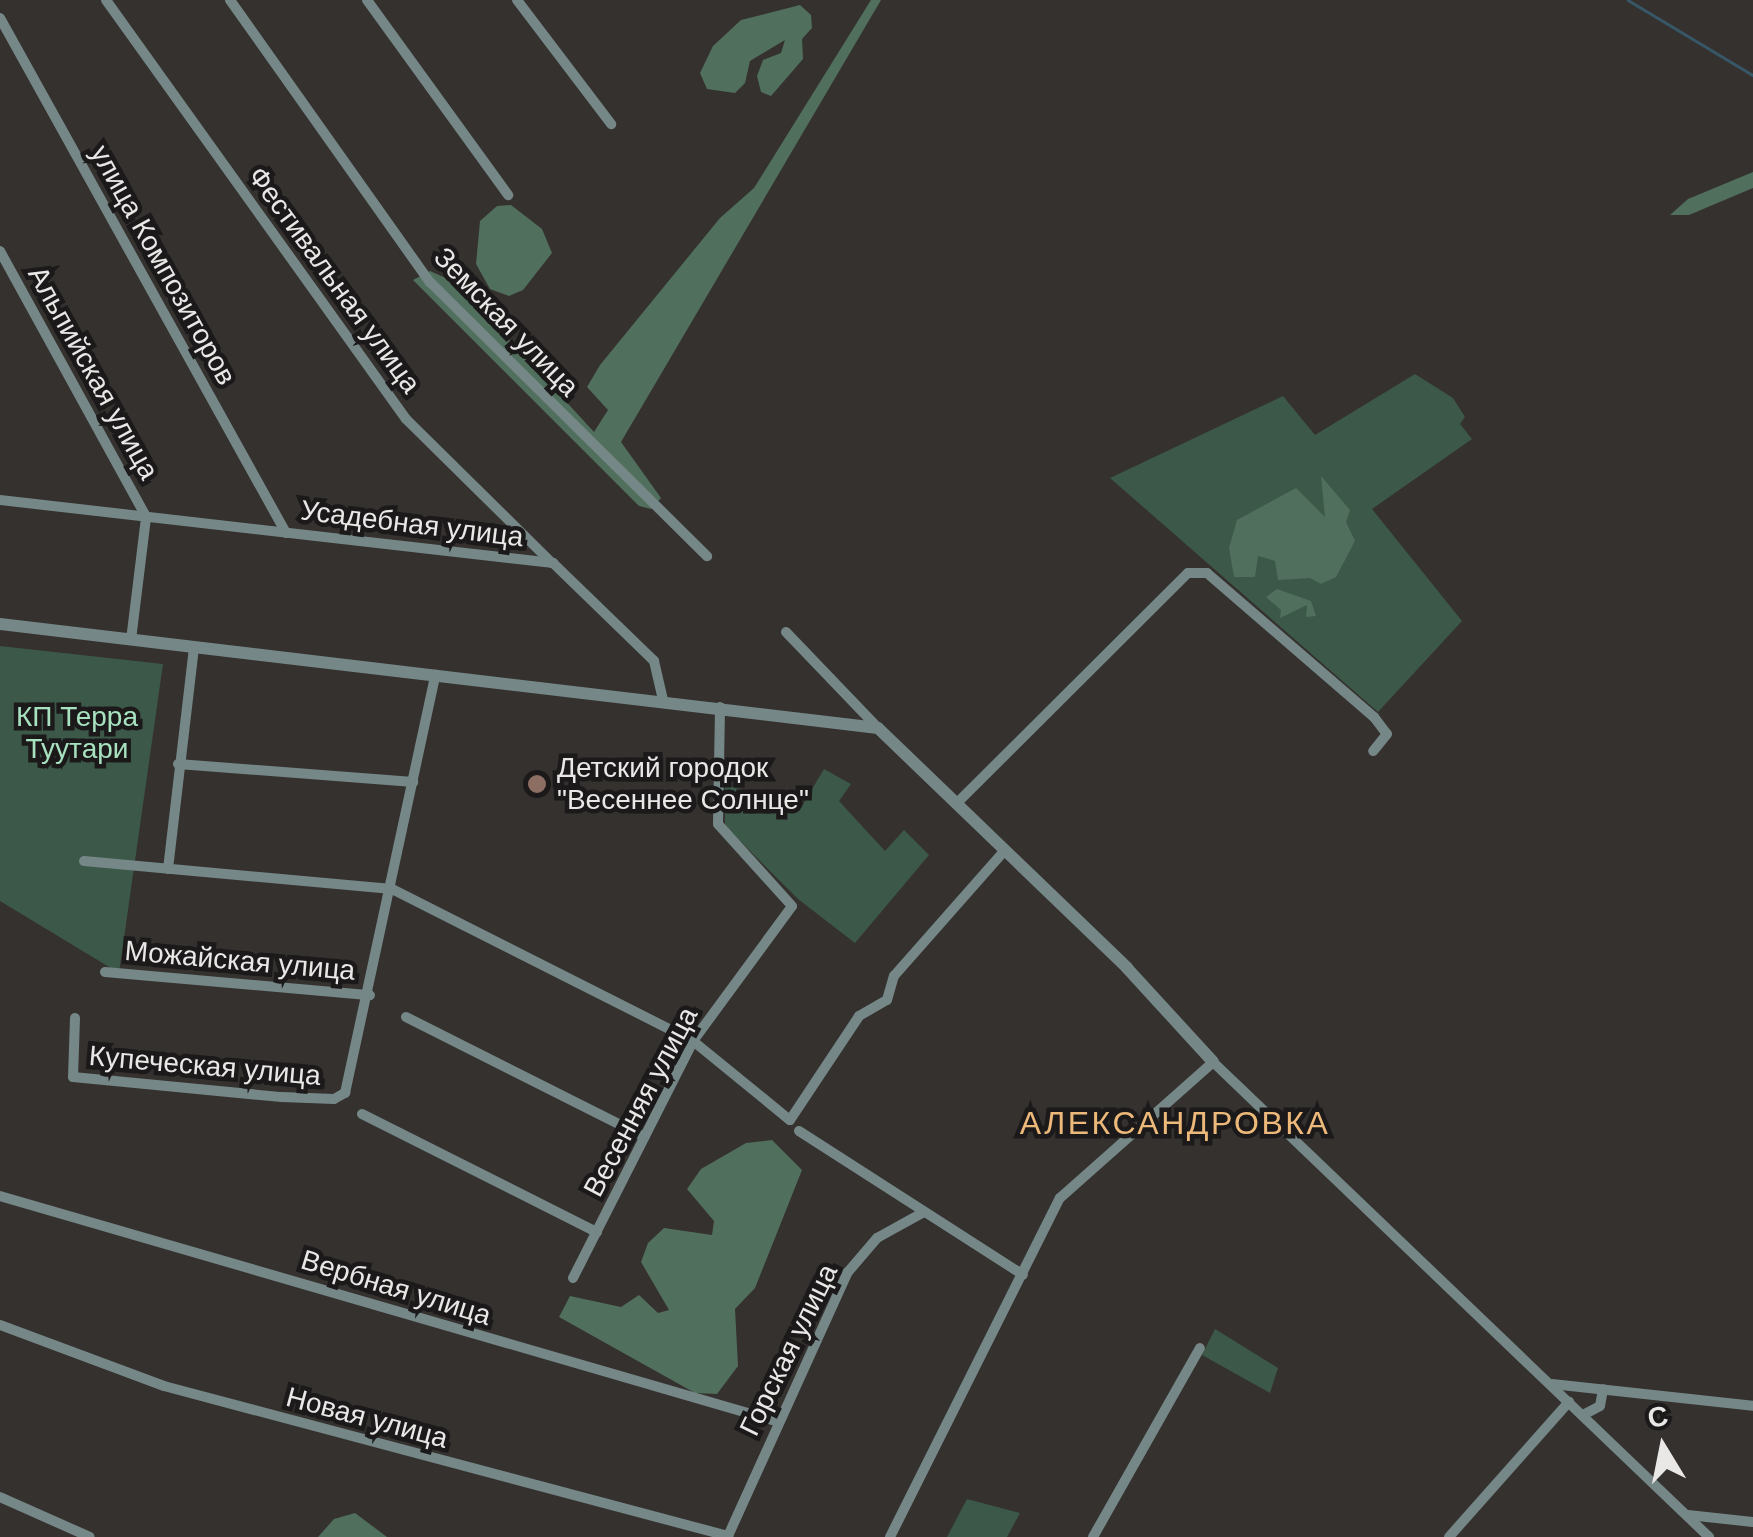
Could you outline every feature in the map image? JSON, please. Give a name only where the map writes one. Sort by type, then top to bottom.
[{"type":"street","name":"Фестивальная улица","points":[[106,0],[406,419],[552,563]]},
{"type":"street","name":"Земская улица","points":[[230,0],[430,282],[707,556]]},
{"type":"street","points":[[368,0],[508,195]]},
{"type":"street","points":[[517,0],[611,124]]},
{"type":"street","name":"улица Композиторов","points":[[0,18],[286,533]]},
{"type":"street","name":"Альпийская улица","points":[[0,250],[146,517]]},
{"type":"street","name":"Усадебная улица","points":[[0,500],[552,563],[654,661],[663,700]]},
{"type":"street","points":[[131,640],[146,517]]},
{"type":"street","points":[[956,804],[1188,574],[1207,574],[1374,716],[1387,734],[1373,751]]},
{"type":"street","points":[[0,624],[878,728]]},
{"type":"street","points":[[786,632],[1213,1062],[1709,1537]]},
{"type":"street","points":[[168,870],[194,647]]},
{"type":"street","points":[[370,995],[435,675]]},
{"type":"street","name":"Весенняя улица","points":[[573,1278],[693,1041],[792,906],[718,824],[720,707]]},
{"type":"street","points":[[178,764],[414,782]]},
{"type":"street","points":[[84,861],[392,889],[693,1041],[790,1120],[859,1016],[887,1000],[894,976],[1004,850]]},
{"type":"street","name":"Можайская улица","points":[[106,972],[370,995]]},
{"type":"street","name":"Купеческая улица","points":[[75,1018],[72,1078],[334,1099],[345,1092],[370,995]]},
{"type":"street","points":[[406,1017],[645,1137]]},
{"type":"street","points":[[890,1537],[1070,1185],[1213,1062]]},
{"type":"street","points":[[362,1114],[596,1232]]},
{"type":"street","points":[[799,1131],[1022,1274]]},
{"type":"street","name":"Вербная улица","points":[[0,1196],[779,1422]]},
{"type":"street","name":"Горская улица","points":[[728,1536],[848,1272],[877,1238],[924,1212]]},
{"type":"street","name":"Новая улица","points":[[0,1325],[164,1386],[728,1536]]},
{"type":"street","points":[[1094,1537],[1200,1348]]},
{"type":"street","points":[[1551,1384],[1753,1406]]},
{"type":"street","points":[[1583,1416],[1600,1406],[1602,1389]]},
{"type":"street","points":[[1448,1537],[1570,1402]]},
{"type":"street","points":[[0,1498],[90,1537]]},
{"type":"street","points":[[1686,1514],[1753,1522]]},
{"type":"green space","points":[[871,0],[881,0],[621,442],[661,498],[651,509],[639,506],[413,280],[430,271],[457,283],[594,432],[608,410],[587,387],[600,365],[720,218],[754,188]]},
{"type":"green space","points":[[800,5],[811,15],[812,28],[802,39],[803,59],[771,96],[761,92],[757,76],[763,60],[781,53],[785,40],[750,61],[745,83],[735,93],[707,89],[700,73],[713,46],[741,20]]},
{"type":"green space","points":[[1753,172],[1753,188],[1689,215],[1670,215],[1688,199]]},
{"type":"green space","points":[[511,205],[542,229],[552,253],[523,290],[509,296],[490,289],[476,264],[480,221],[497,206]]},
{"type":"green space","points":[[1415,374],[1453,398],[1465,417],[1460,424],[1472,439],[1372,509],[1462,621],[1378,712],[1110,478],[1283,396],[1315,435]]},
{"type":"green space","points":[[1321,476],[1350,510],[1346,522],[1355,541],[1336,577],[1321,584],[1310,578],[1278,580],[1275,561],[1258,556],[1255,577],[1234,577],[1229,548],[1237,520],[1296,488],[1325,517]]},
{"type":"green space","points":[[1277,589],[1311,601],[1316,616],[1306,617],[1307,605],[1280,618],[1281,610],[1266,597]]},
{"type":"green space","name":"КП Терра Туутари","points":[[0,646],[163,664],[119,973],[0,901]]},
{"type":"green space","points":[[824,769],[851,784],[839,801],[885,851],[904,830],[929,855],[855,943],[798,899],[725,826],[725,785],[802,806]]},
{"type":"green space","points":[[772,1140],[802,1170],[755,1288],[735,1309],[738,1366],[717,1394],[695,1393],[559,1317],[570,1296],[621,1307],[639,1295],[658,1313],[669,1310],[641,1262],[648,1243],[664,1228],[712,1235],[714,1221],[687,1189],[701,1169],[746,1143]]},
{"type":"green space","points":[[1215,1329],[1278,1368],[1270,1393],[1202,1355]]},
{"type":"green space","points":[[967,1499],[1020,1513],[1007,1537],[947,1537]]},
{"type":"green space","points":[[355,1513],[387,1537],[318,1537],[334,1519]]},
{"type":"waterway","points":[[1628,0],[1753,75]]},
{"type":"place","name":"Детский городок \"Весеннее Солнце\"","points":[[537,784]]},
{"type":"district","name":"АЛЕКСАНДРОВКА","points":[[1175,1123]]}]
